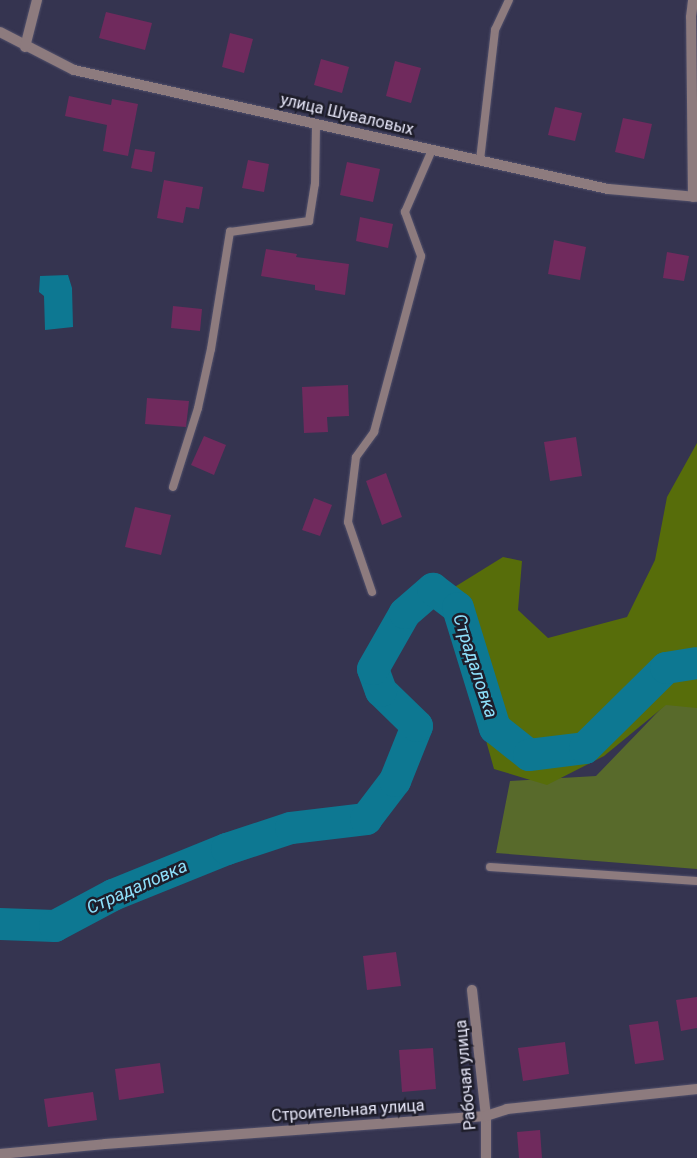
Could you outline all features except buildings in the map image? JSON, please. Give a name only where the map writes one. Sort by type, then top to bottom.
[{"type":"street","points":[[25,47],[37,0]]},
{"type":"street","points":[[693,0],[691,17],[695,197]]},
{"type":"street","name":"улица Шуваловых","points":[[0,32],[25,47],[74,70],[608,189],[695,197]]},
{"type":"street","name":"Рабочая улица","points":[[472,990],[486,1116],[486,1158]]},
{"type":"street","name":"Строительная улица","points":[[0,1154],[105,1144],[486,1116],[507,1109],[697,1089]]},
{"type":"lane","points":[[480,160],[495,30],[509,0]]},
{"type":"lane","points":[[173,487],[198,408],[211,349],[230,232],[309,221],[315,184],[316,124]]},
{"type":"lane","points":[[372,592],[348,522],[356,457],[374,432],[421,256],[406,212],[432,150]]},
{"type":"lane","points":[[490,867],[697,881]]},
{"type":"green space","points":[[697,443],[697,708],[666,705],[604,756],[547,785],[494,769],[478,712],[455,651],[453,588],[503,557],[522,561],[518,610],[548,638],[627,617],[655,560],[667,497]]},
{"type":"green space","points":[[697,681],[697,869],[496,853],[510,781],[596,776],[679,690]]},
{"type":"water","points":[[68,275],[72,288],[73,327],[45,330],[44,296],[39,292],[40,276]]},
{"type":"waterway","name":"Страдаловка","points":[[0,924],[55,926],[113,895],[227,849],[291,828],[366,819],[395,781],[417,726],[381,691],[373,669],[405,613],[433,589],[458,608],[495,728],[529,755],[585,748],[666,668],[697,663]]}]
